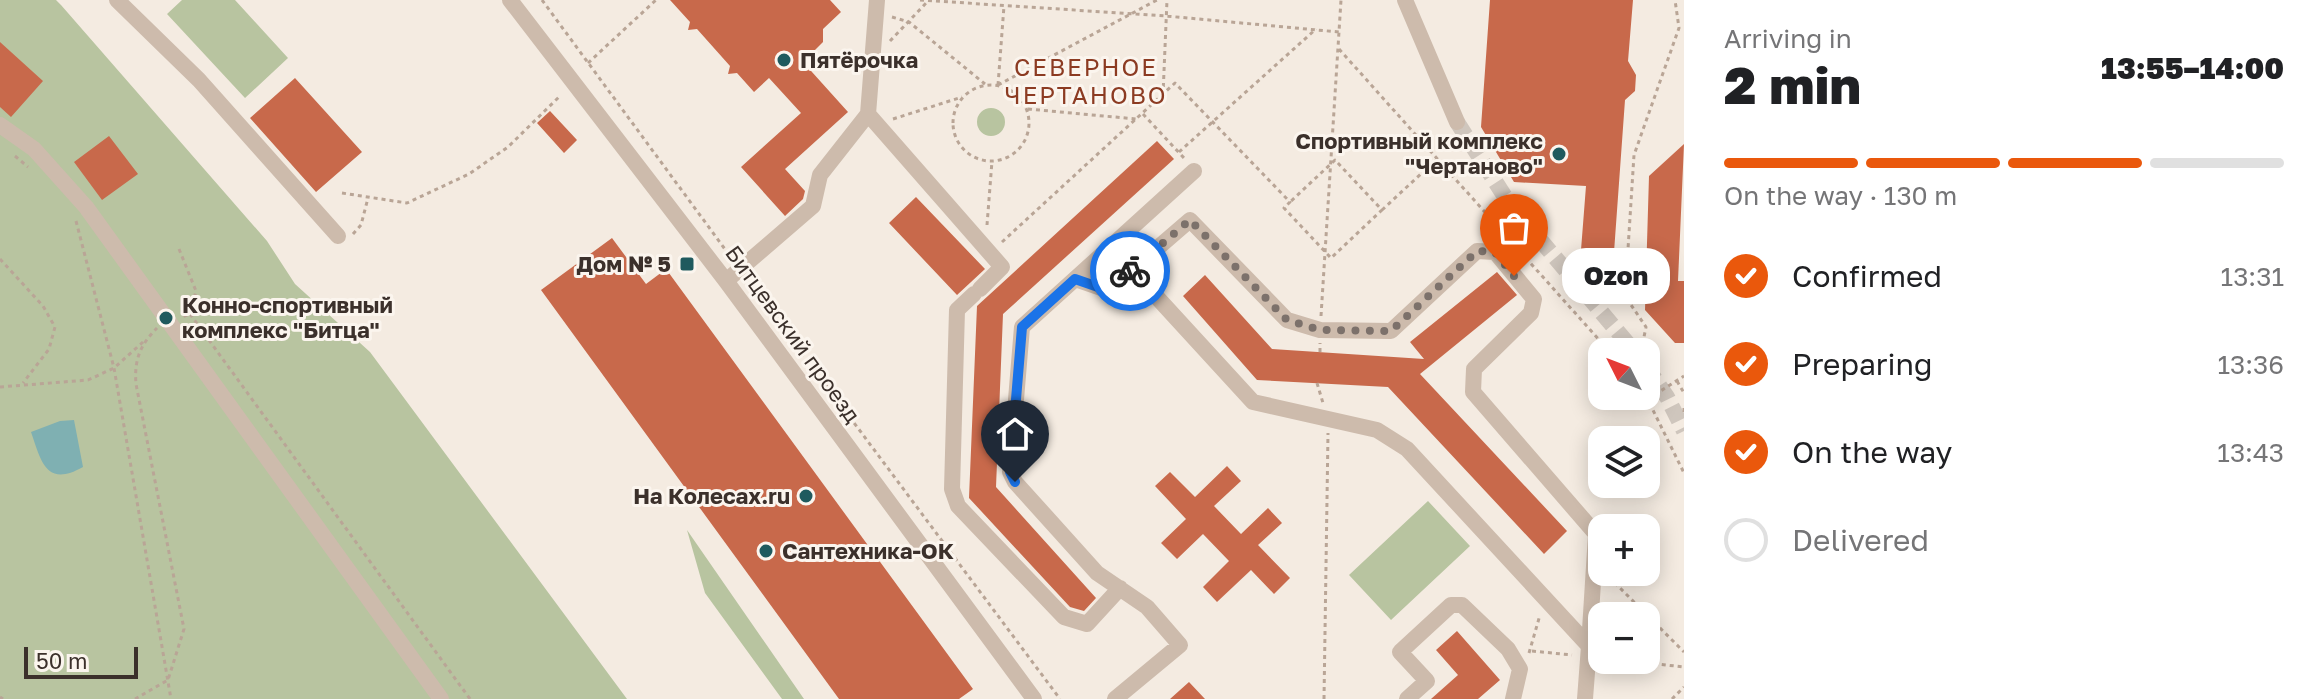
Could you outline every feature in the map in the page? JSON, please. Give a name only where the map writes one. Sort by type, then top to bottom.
[{"type":"street","points":[[117,0],[199,80],[338,236]]},
{"type":"street","name":"Битцевский проезд","points":[[510,0],[525,24],[726,281],[1034,699]]},
{"type":"street","points":[[1405,0],[1457,122]]},
{"type":"street","points":[[877,6],[873,119],[1002,267],[957,310],[952,489],[958,506],[1064,617],[1087,624],[1120,588]]},
{"type":"street","points":[[726,281],[813,206],[820,175],[873,119]]},
{"type":"street","points":[[0,123],[34,149],[86,207],[441,699]]},
{"type":"street","points":[[1115,699],[1180,645],[1147,607],[1097,573],[1015,482],[1010,472],[1022,327],[1194,171]]},
{"type":"street","points":[[1075,279],[1101,288],[1132,270],[1190,220],[1287,320],[1320,330],[1391,331],[1477,251],[1495,252],[1534,299],[1531,313],[1474,369],[1473,392],[1596,534],[1591,602]]},
{"type":"street","points":[[1132,270],[1253,402],[1377,430],[1407,449],[1544,596],[1588,651],[1585,699]]},
{"type":"street","points":[[1407,699],[1427,681],[1400,652],[1451,605],[1462,605],[1508,649],[1520,669],[1513,699]]},
{"type":"path","points":[[542,0],[1060,699]]},
{"type":"path","points":[[588,63],[656,0]]},
{"type":"path","points":[[920,0],[1166,16],[1339,32]]},
{"type":"path","points":[[873,60],[929,0]]},
{"type":"path","points":[[998,85],[1157,0]]},
{"type":"path","points":[[1163,95],[1167,0]]},
{"type":"path","points":[[1320,352],[1341,0]]},
{"type":"path","points":[[1644,338],[1646,327],[1625,296],[1634,155],[1679,28],[1675,0]]},
{"type":"path","points":[[877,6],[909,22],[985,84]]},
{"type":"path","points":[[998,85],[1004,6]]},
{"type":"path","points":[[1142,113],[1179,152],[1316,29]]},
{"type":"path","points":[[1339,49],[1597,338]]},
{"type":"path","points":[[988,250],[1175,83],[1290,202]]},
{"type":"path","points":[[985,84],[1011,89],[1027,109],[1028,133],[1023,144],[1015,153],[992,161],[969,155],[954,135],[954,109],[962,97],[985,84]]},
{"type":"path","points":[[342,193],[407,203],[469,174],[508,147],[561,95]]},
{"type":"path","points":[[873,119],[962,97]]},
{"type":"path","points":[[1027,109],[1136,119]]},
{"type":"path","points":[[1382,210],[1335,160],[1284,208],[1331,258],[1437,159]]},
{"type":"path","points":[[988,250],[992,161]]},
{"type":"path","points":[[338,236],[351,236],[361,225],[368,198]]},
{"type":"path","points":[[74,215],[114,368],[171,699]]},
{"type":"path","points":[[179,249],[196,291],[190,314]]},
{"type":"path","points":[[0,259],[43,306],[55,327],[49,349],[23,383]]},
{"type":"path","points":[[0,387],[88,380],[114,368],[157,328],[190,314]]},
{"type":"path","points":[[190,314],[470,699]]},
{"type":"path","points":[[135,699],[168,680],[184,629],[136,384],[134,365],[144,341]]},
{"type":"path","points":[[1660,391],[1684,376]]},
{"type":"path","points":[[1677,381],[1684,393]]},
{"type":"path","points":[[1317,383],[1328,421],[1324,699]]},
{"type":"path","points":[[1684,408],[1684,415]]},
{"type":"path","points":[[1653,410],[1684,473]]},
{"type":"path","points":[[1617,586],[1684,652]]},
{"type":"path","points":[[1532,651],[1544,596]]},
{"type":"path","points":[[1516,663],[1532,651],[1588,651]]},
{"type":"path","points":[[1660,664],[1684,667]]},
{"type":"path","points":[[1672,699],[1684,687]]},
{"type":"green space","name":"Конно-спортивный комплекс \"Битца\"","points":[[0,0],[56,0],[61,5],[267,241],[295,284],[370,352],[627,699],[0,699]]},
{"type":"green space","points":[[182,0],[235,0],[288,58],[245,98],[167,14]]},
{"type":"green space","points":[[991,108],[1001,112],[1005,122],[1001,132],[991,136],[981,132],[977,122],[981,112]]},
{"type":"green space","points":[[1428,501],[1470,546],[1391,620],[1349,575]]},
{"type":"green space","points":[[687,530],[804,699],[782,699],[705,593]]},
{"type":"water","points":[[74,420],[83,467],[71,473],[53,473],[42,461],[31,432],[60,421]]},
{"type":"building","points":[[670,0],[830,0],[841,12],[823,29],[823,42],[803,62],[848,112],[785,169],[805,191],[803,199],[785,216],[741,167],[801,113],[769,78],[754,92],[737,73],[728,74],[730,66],[697,29],[688,30],[690,22]]},
{"type":"building","name":"Спортивный комплекс \"Чертаново\"","points":[[1490,0],[1633,0],[1628,61],[1636,75],[1635,91],[1625,100],[1613,266],[1580,263],[1586,186],[1514,182],[1481,127]]},
{"type":"building","points":[[0,42],[43,81],[11,117],[0,107]]},
{"type":"building","points":[[295,78],[362,152],[316,192],[250,118]]},
{"type":"building","points":[[550,111],[577,140],[564,153],[537,123]]},
{"type":"building","points":[[109,136],[138,174],[102,200],[74,162]]},
{"type":"building","points":[[1157,141],[1174,159],[1003,314],[996,487],[1096,598],[1084,611],[1070,607],[969,498],[977,306]]},
{"type":"building","points":[[1684,144],[1678,281],[1684,281],[1684,343],[1675,343],[1645,310],[1649,176]]},
{"type":"building","points":[[916,197],[985,269],[957,295],[889,223]]},
{"type":"building","points":[[612,238],[646,284],[666,269],[973,689],[959,699],[839,699],[541,290]]},
{"type":"building","points":[[1497,272],[1517,295],[1420,374],[1567,531],[1544,554],[1388,387],[1257,380],[1183,296],[1205,275],[1272,349],[1424,359],[1410,342]]},
{"type":"building","points":[[1227,466],[1241,481],[1214,506],[1241,534],[1268,508],[1282,523],[1258,545],[1290,578],[1274,594],[1251,570],[1217,602],[1203,587],[1229,561],[1203,534],[1177,559],[1161,543],[1186,519],[1155,486],[1170,472],[1195,497]]},
{"type":"building","points":[[1457,631],[1500,680],[1478,699],[1431,699],[1458,675],[1436,650]]},
{"type":"building","points":[[1189,682],[1205,699],[1170,699]]},
{"type":"tunnel","points":[[1457,122],[1509,203],[1623,338]]},
{"type":"tunnel","points":[[1660,387],[1684,431]]},
{"type":"way so far","points":[[1130,271],[1190,220],[1287,320],[1320,330],[1391,331],[1477,251],[1495,252],[1514,276]]},
{"type":"place","name":"Пятёрочка","points":[[784,60]]},
{"type":"place","name":"Спортивный комплекс \"Чертаново\"","points":[[1559,154]]},
{"type":"place","name":"Дом № 5","points":[[687,264]]},
{"type":"place","name":"Ozon","points":[[1514,276]]},
{"type":"place","name":"Конно-спортивный комплекс \"Битца\"","points":[[166,318]]},
{"type":"place","name":"На Колесах.ru","points":[[806,496]]},
{"type":"place","name":"Сантехника-ОК","points":[[766,551]]},
{"type":"district","name":"СЕВЕРНОЕ ЧЕРТАНОВО","points":[[1086,82]]},
{"type":"route","points":[[1015,482],[1010,472],[1022,327],[1075,279],[1101,288],[1130,271]]}]
